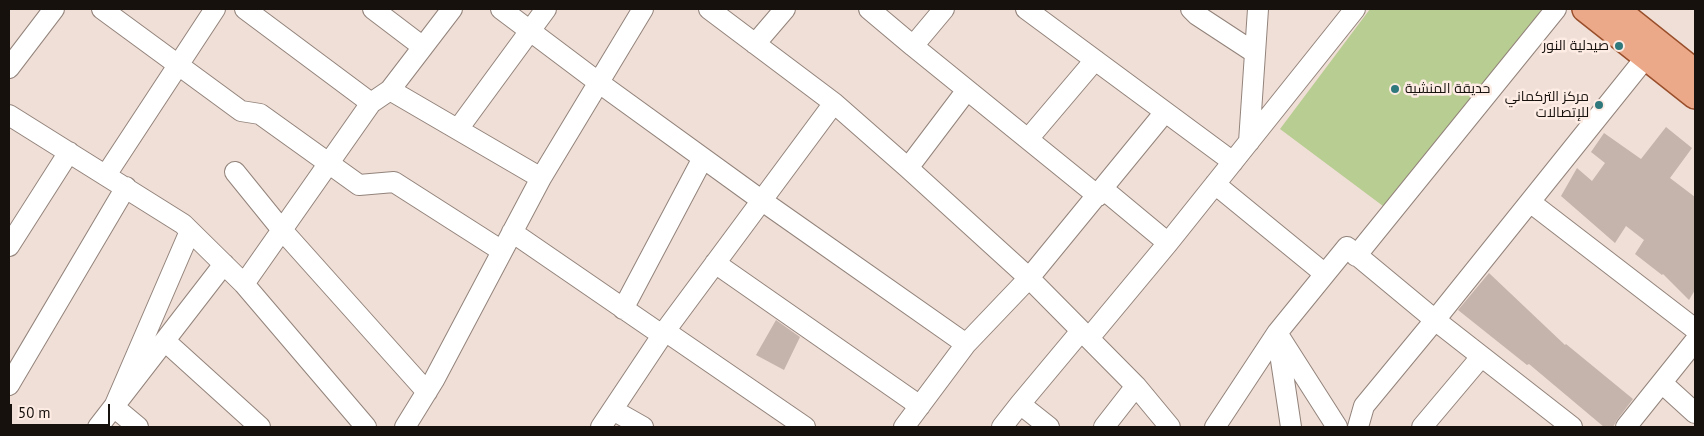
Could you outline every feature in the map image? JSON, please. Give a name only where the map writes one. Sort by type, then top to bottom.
[{"type":"main road","points":[[1585,9],[1624,17],[1695,96]]},
{"type":"main road","points":[[1652,50],[1695,72]]},
{"type":"street","points":[[9,68],[54,9]]},
{"type":"street","points":[[102,9],[241,111],[260,114],[359,185],[394,182],[502,251]]},
{"type":"street","points":[[106,175],[215,9]]},
{"type":"street","points":[[245,9],[371,103]]},
{"type":"street","points":[[373,9],[423,47]]},
{"type":"street","points":[[244,284],[371,103],[390,90],[452,9]]},
{"type":"street","points":[[501,9],[761,200],[966,344]]},
{"type":"street","points":[[458,129],[546,9]]},
{"type":"street","points":[[405,427],[427,392],[541,178],[643,9]]},
{"type":"street","points":[[709,9],[834,103],[908,168],[1029,278],[1136,386],[1170,427]]},
{"type":"street","points":[[755,44],[785,9]]},
{"type":"street","points":[[869,9],[1028,139],[1168,243]]},
{"type":"street","points":[[913,46],[944,9]]},
{"type":"street","points":[[1026,9],[1233,162]]},
{"type":"street","points":[[1191,9],[1254,53]]},
{"type":"street","points":[[1248,142],[1258,9]]},
{"type":"street","points":[[1002,427],[1020,404],[1168,243],[1355,9]]},
{"type":"street","points":[[1356,256],[1556,9]]},
{"type":"street","points":[[1358,427],[1364,406],[1652,50]]},
{"type":"street","points":[[1028,139],[1095,60]]},
{"type":"street","points":[[390,90],[541,178]]},
{"type":"street","points":[[908,168],[967,90]]},
{"type":"street","points":[[602,427],[663,333],[834,103]]},
{"type":"street","points":[[904,427],[966,344],[1029,278],[1165,112]]},
{"type":"street","points":[[12,125],[69,152],[183,224],[244,284],[366,427]]},
{"type":"street","points":[[9,246],[69,152]]},
{"type":"street","points":[[623,309],[703,158]]},
{"type":"street","points":[[234,172],[282,230],[427,392]]},
{"type":"street","points":[[1215,184],[1325,274]]},
{"type":"street","points":[[9,385],[126,187]]},
{"type":"street","points":[[1530,202],[1695,328]]},
{"type":"street","points":[[114,407],[190,231]]},
{"type":"street","points":[[512,232],[623,309],[663,333],[805,427]]},
{"type":"street","points":[[1215,427],[1277,333],[1347,247],[1559,423]]},
{"type":"street","points":[[715,263],[920,406]]},
{"type":"street","points":[[98,427],[224,264]]},
{"type":"street","points":[[1277,333],[1291,427]]},
{"type":"street","points":[[1277,333],[1337,427]]},
{"type":"street","points":[[165,341],[260,427]]},
{"type":"street","points":[[1626,427],[1695,341]]},
{"type":"street","points":[[1422,427],[1481,357]]},
{"type":"street","points":[[1662,383],[1695,413]]},
{"type":"street","points":[[1104,427],[1136,386]]},
{"type":"street","points":[[1020,404],[1049,427]]},
{"type":"street","points":[[114,407],[138,427]]},
{"type":"street","points":[[613,410],[643,427]]},
{"type":"green space","points":[[1370,9],[1543,9],[1387,209],[1280,129]]},
{"type":"building","points":[[1666,127],[1692,148],[1670,178],[1695,197],[1695,290],[1689,300],[1663,274],[1635,254],[1644,240],[1626,226],[1615,243],[1561,196],[1577,168],[1592,181],[1605,163],[1591,152],[1604,133],[1641,159]]},
{"type":"building","points":[[1489,273],[1565,345],[1633,399],[1613,427],[1604,427],[1529,364],[1527,365],[1458,310]]},
{"type":"building","points":[[776,320],[800,337],[784,370],[756,355]]},
{"type":"place","name":"صيدلية النور","points":[[1619,46]]},
{"type":"place","name":"حديقة المنشية","points":[[1395,89]]},
{"type":"place","name":"مركز التركماني للإتصالات","points":[[1599,105]]}]
